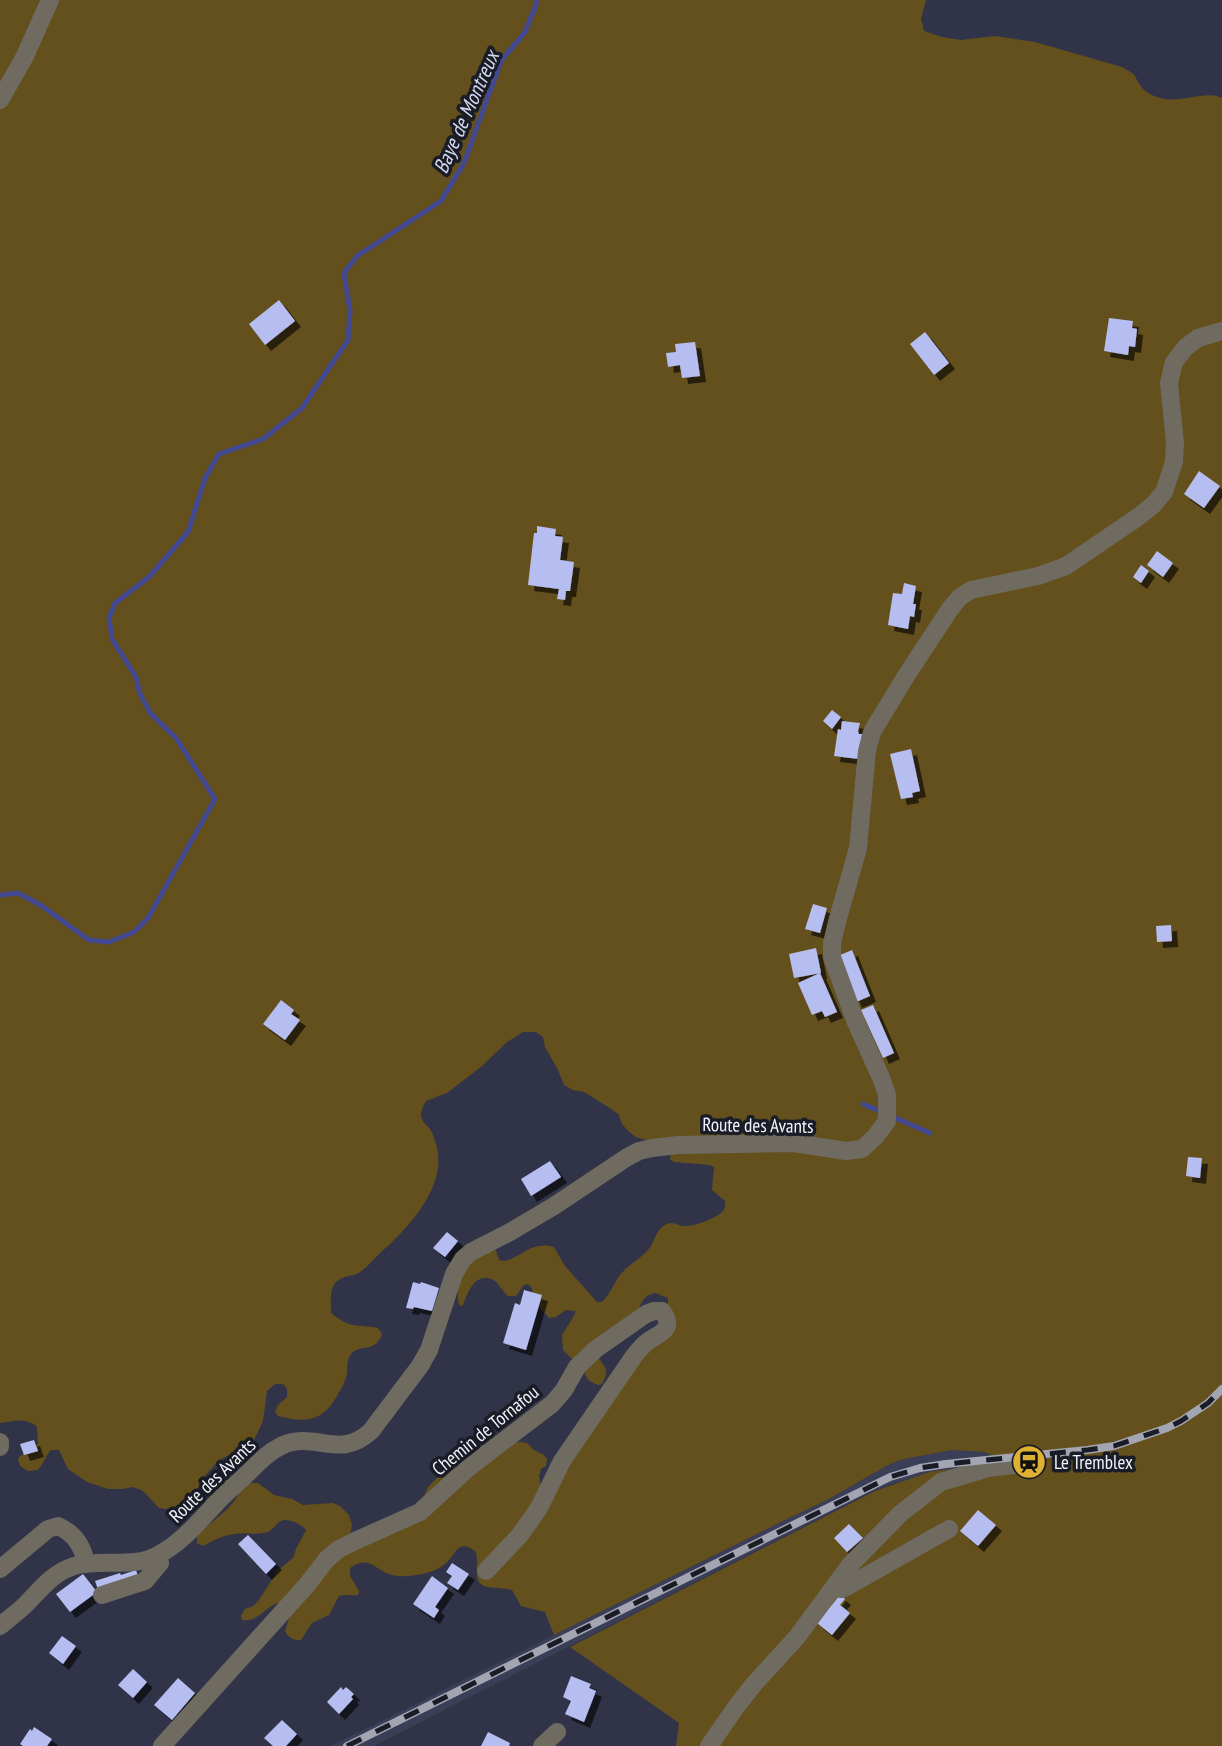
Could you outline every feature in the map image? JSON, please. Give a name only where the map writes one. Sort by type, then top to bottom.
[{"type":"street","points":[[0,100],[24,58],[50,0]]},
{"type":"street","name":"Route des Avants","points":[[0,1626],[50,1579],[68,1569],[86,1564],[129,1562],[157,1556],[176,1544],[269,1453],[294,1442],[307,1441],[340,1446],[362,1440],[420,1366],[429,1350],[454,1274],[463,1259],[554,1206],[626,1158],[652,1147],[678,1145],[794,1143],[846,1151],[862,1149],[875,1138],[887,1121],[887,1095],[832,957],[837,922],[858,848],[867,751],[872,732],[960,597],[971,590],[1038,576],[1066,566],[1153,505],[1164,492],[1174,462],[1175,443],[1169,383],[1174,362],[1186,346],[1198,338],[1222,331]]},
{"type":"street","name":"Chemin de Tornafou","points":[[163,1746],[327,1559],[355,1541],[420,1512],[468,1468],[552,1404],[564,1390],[577,1367],[596,1349],[646,1314],[662,1311],[667,1324],[664,1332],[645,1343],[634,1356],[562,1461],[539,1508],[520,1535],[486,1572]]},
{"type":"street","points":[[709,1746],[754,1684],[797,1637],[850,1566],[900,1514],[941,1482],[988,1468],[1021,1464]]},
{"type":"street","points":[[0,1569],[48,1529],[58,1526],[69,1532],[80,1544],[86,1564]]},
{"type":"street","points":[[834,1588],[842,1589],[949,1529]]},
{"type":"street","points":[[102,1595],[145,1581],[160,1563],[157,1556]]},
{"type":"street","points":[[542,1746],[557,1731]]},
{"type":"shaded area","points":[[0,0],[926,0],[921,19],[924,31],[942,37],[961,40],[995,36],[1035,42],[1122,67],[1135,75],[1146,92],[1158,97],[1173,99],[1209,95],[1222,98],[1222,1746],[676,1746],[679,1723],[570,1647],[875,1491],[929,1472],[1006,1462],[985,1452],[952,1450],[890,1464],[825,1501],[554,1635],[545,1612],[521,1606],[512,1590],[491,1588],[478,1581],[476,1552],[465,1546],[458,1548],[441,1567],[418,1575],[397,1576],[371,1564],[356,1564],[350,1568],[350,1576],[359,1591],[358,1595],[339,1596],[329,1615],[312,1623],[301,1640],[288,1636],[285,1631],[290,1615],[282,1602],[276,1603],[253,1619],[242,1620],[245,1609],[259,1600],[278,1570],[293,1558],[306,1530],[295,1522],[284,1520],[272,1530],[260,1534],[231,1535],[203,1546],[197,1543],[197,1536],[234,1502],[241,1487],[258,1483],[274,1495],[303,1505],[333,1503],[340,1506],[349,1515],[352,1525],[349,1540],[410,1512],[428,1487],[447,1468],[455,1464],[479,1462],[491,1445],[527,1443],[544,1455],[547,1459],[546,1466],[541,1469],[539,1476],[542,1493],[668,1311],[668,1298],[655,1293],[643,1300],[631,1322],[597,1356],[606,1372],[602,1384],[598,1385],[589,1381],[577,1361],[563,1350],[562,1335],[575,1311],[566,1310],[549,1318],[534,1301],[532,1288],[528,1284],[524,1285],[516,1296],[508,1296],[493,1280],[480,1279],[472,1286],[460,1306],[458,1283],[481,1252],[494,1248],[499,1260],[505,1261],[537,1246],[554,1247],[565,1266],[597,1302],[602,1302],[620,1275],[648,1250],[663,1226],[671,1223],[682,1226],[698,1224],[715,1217],[725,1208],[725,1201],[712,1190],[714,1167],[674,1162],[670,1159],[667,1139],[660,1138],[653,1142],[636,1137],[622,1124],[619,1115],[613,1110],[584,1092],[564,1085],[545,1047],[543,1037],[536,1032],[523,1032],[507,1042],[447,1093],[426,1101],[421,1112],[437,1150],[436,1179],[423,1206],[401,1233],[362,1270],[342,1278],[332,1289],[331,1313],[348,1324],[378,1328],[382,1334],[376,1344],[356,1350],[350,1355],[343,1384],[326,1410],[306,1419],[278,1416],[275,1412],[287,1397],[287,1389],[283,1384],[275,1384],[267,1391],[263,1421],[254,1440],[219,1460],[184,1504],[166,1509],[159,1508],[142,1490],[132,1487],[108,1489],[87,1482],[68,1469],[59,1450],[51,1450],[38,1470],[28,1471],[20,1466],[18,1459],[38,1444],[37,1427],[24,1421],[0,1423]]},
{"type":"shaded area","points":[[952,1450],[985,1452],[1007,1462],[929,1472],[875,1490],[374,1746],[331,1746],[825,1501],[890,1464]]},
{"type":"building","points":[[279,300],[295,321],[265,345],[249,324]]},
{"type":"building","points":[[1109,318],[1133,321],[1132,328],[1137,329],[1135,347],[1129,346],[1128,355],[1104,351]]},
{"type":"building","points":[[925,332],[949,363],[934,375],[910,344]]},
{"type":"building","points":[[695,342],[700,376],[682,378],[680,365],[668,367],[666,353],[676,352],[675,344]]},
{"type":"building","points":[[1199,471],[1220,486],[1204,508],[1184,494]]},
{"type":"building","points":[[537,526],[556,529],[555,536],[563,537],[560,560],[574,562],[570,591],[566,591],[565,600],[557,599],[559,589],[528,585]]},
{"type":"building","points":[[1157,551],[1173,563],[1163,577],[1147,565]]},
{"type":"building","points":[[1141,565],[1149,571],[1141,583],[1133,577]]},
{"type":"building","points":[[904,583],[916,586],[914,617],[910,616],[908,629],[888,625],[893,593],[902,594]]},
{"type":"building","points":[[832,710],[841,717],[832,729],[823,721]]},
{"type":"building","points":[[842,721],[860,723],[858,731],[862,734],[859,759],[834,756],[838,729],[841,730]]},
{"type":"building","points":[[911,749],[920,791],[912,793],[913,797],[901,799],[890,754]]},
{"type":"building","points":[[813,904],[827,908],[820,933],[805,929]]},
{"type":"building","points":[[1171,925],[1172,941],[1157,942],[1156,926]]},
{"type":"building","points":[[816,948],[821,973],[794,978],[789,954]]},
{"type":"building","points":[[852,950],[870,996],[856,1002],[838,956]]},
{"type":"building","points":[[820,973],[837,1012],[825,1017],[822,1011],[812,1015],[798,983]]},
{"type":"building","points":[[281,1000],[294,1010],[291,1014],[300,1020],[285,1040],[263,1024]]},
{"type":"building","points":[[873,1005],[894,1053],[883,1058],[861,1010]]},
{"type":"building","points":[[1188,1157],[1202,1158],[1200,1178],[1186,1176]]},
{"type":"building","points":[[550,1161],[561,1177],[531,1196],[521,1179]]},
{"type":"building","points":[[447,1232],[458,1241],[445,1257],[433,1248]]},
{"type":"building","points":[[413,1282],[439,1288],[432,1311],[406,1308]]},
{"type":"building","points":[[524,1290],[542,1295],[526,1350],[503,1343],[515,1303],[520,1305]]},
{"type":"building","points":[[34,1440],[38,1451],[24,1455],[20,1444]]},
{"type":"building","points":[[978,1510],[996,1525],[978,1546],[960,1531]]},
{"type":"building","points":[[849,1524],[863,1538],[847,1552],[834,1538]]},
{"type":"building","points":[[248,1535],[276,1564],[266,1574],[238,1544]]},
{"type":"building","points":[[452,1563],[469,1574],[458,1590],[447,1583],[452,1576],[446,1572]]},
{"type":"building","points":[[136,1570],[139,1579],[99,1592],[95,1581]]},
{"type":"building","points":[[83,1574],[97,1592],[70,1612],[56,1594]]},
{"type":"building","points":[[432,1576],[448,1588],[435,1607],[439,1610],[434,1618],[413,1604]]},
{"type":"building","points":[[840,1595],[845,1599],[840,1605],[850,1613],[832,1635],[817,1623]]},
{"type":"building","points":[[62,1636],[76,1646],[63,1664],[49,1653]]},
{"type":"building","points":[[133,1669],[147,1682],[133,1698],[118,1685]]},
{"type":"building","points":[[571,1676],[591,1684],[589,1688],[596,1691],[584,1722],[565,1714],[571,1701],[563,1697]]},
{"type":"building","points":[[178,1678],[195,1693],[172,1720],[154,1705]]},
{"type":"building","points":[[341,1687],[343,1690],[346,1687],[354,1694],[351,1697],[353,1699],[339,1714],[327,1702]]},
{"type":"building","points":[[282,1720],[297,1734],[286,1746],[273,1746],[264,1738]]},
{"type":"building","points":[[34,1727],[52,1739],[47,1746],[20,1744]]},
{"type":"building","points":[[488,1732],[510,1743],[509,1746],[481,1746]]},
{"type":"waterway","name":"Baye de Montreux","points":[[0,895],[18,893],[42,906],[89,940],[109,942],[134,932],[148,918],[215,799],[176,738],[151,714],[140,694],[136,677],[112,639],[109,618],[115,603],[149,577],[188,532],[205,478],[219,454],[263,439],[302,408],[348,340],[350,311],[344,273],[357,256],[441,201],[464,163],[501,61],[525,32],[536,0]]},
{"type":"waterway","points":[[863,1104],[882,1112]]},
{"type":"waterway","points":[[891,1116],[930,1133]]},
{"type":"railway","points":[[347,1746],[890,1477],[946,1464],[1114,1446],[1181,1421],[1208,1403],[1222,1389]]},
{"type":"place","name":"Le Tremblex","points":[[1029,1462]]}]
